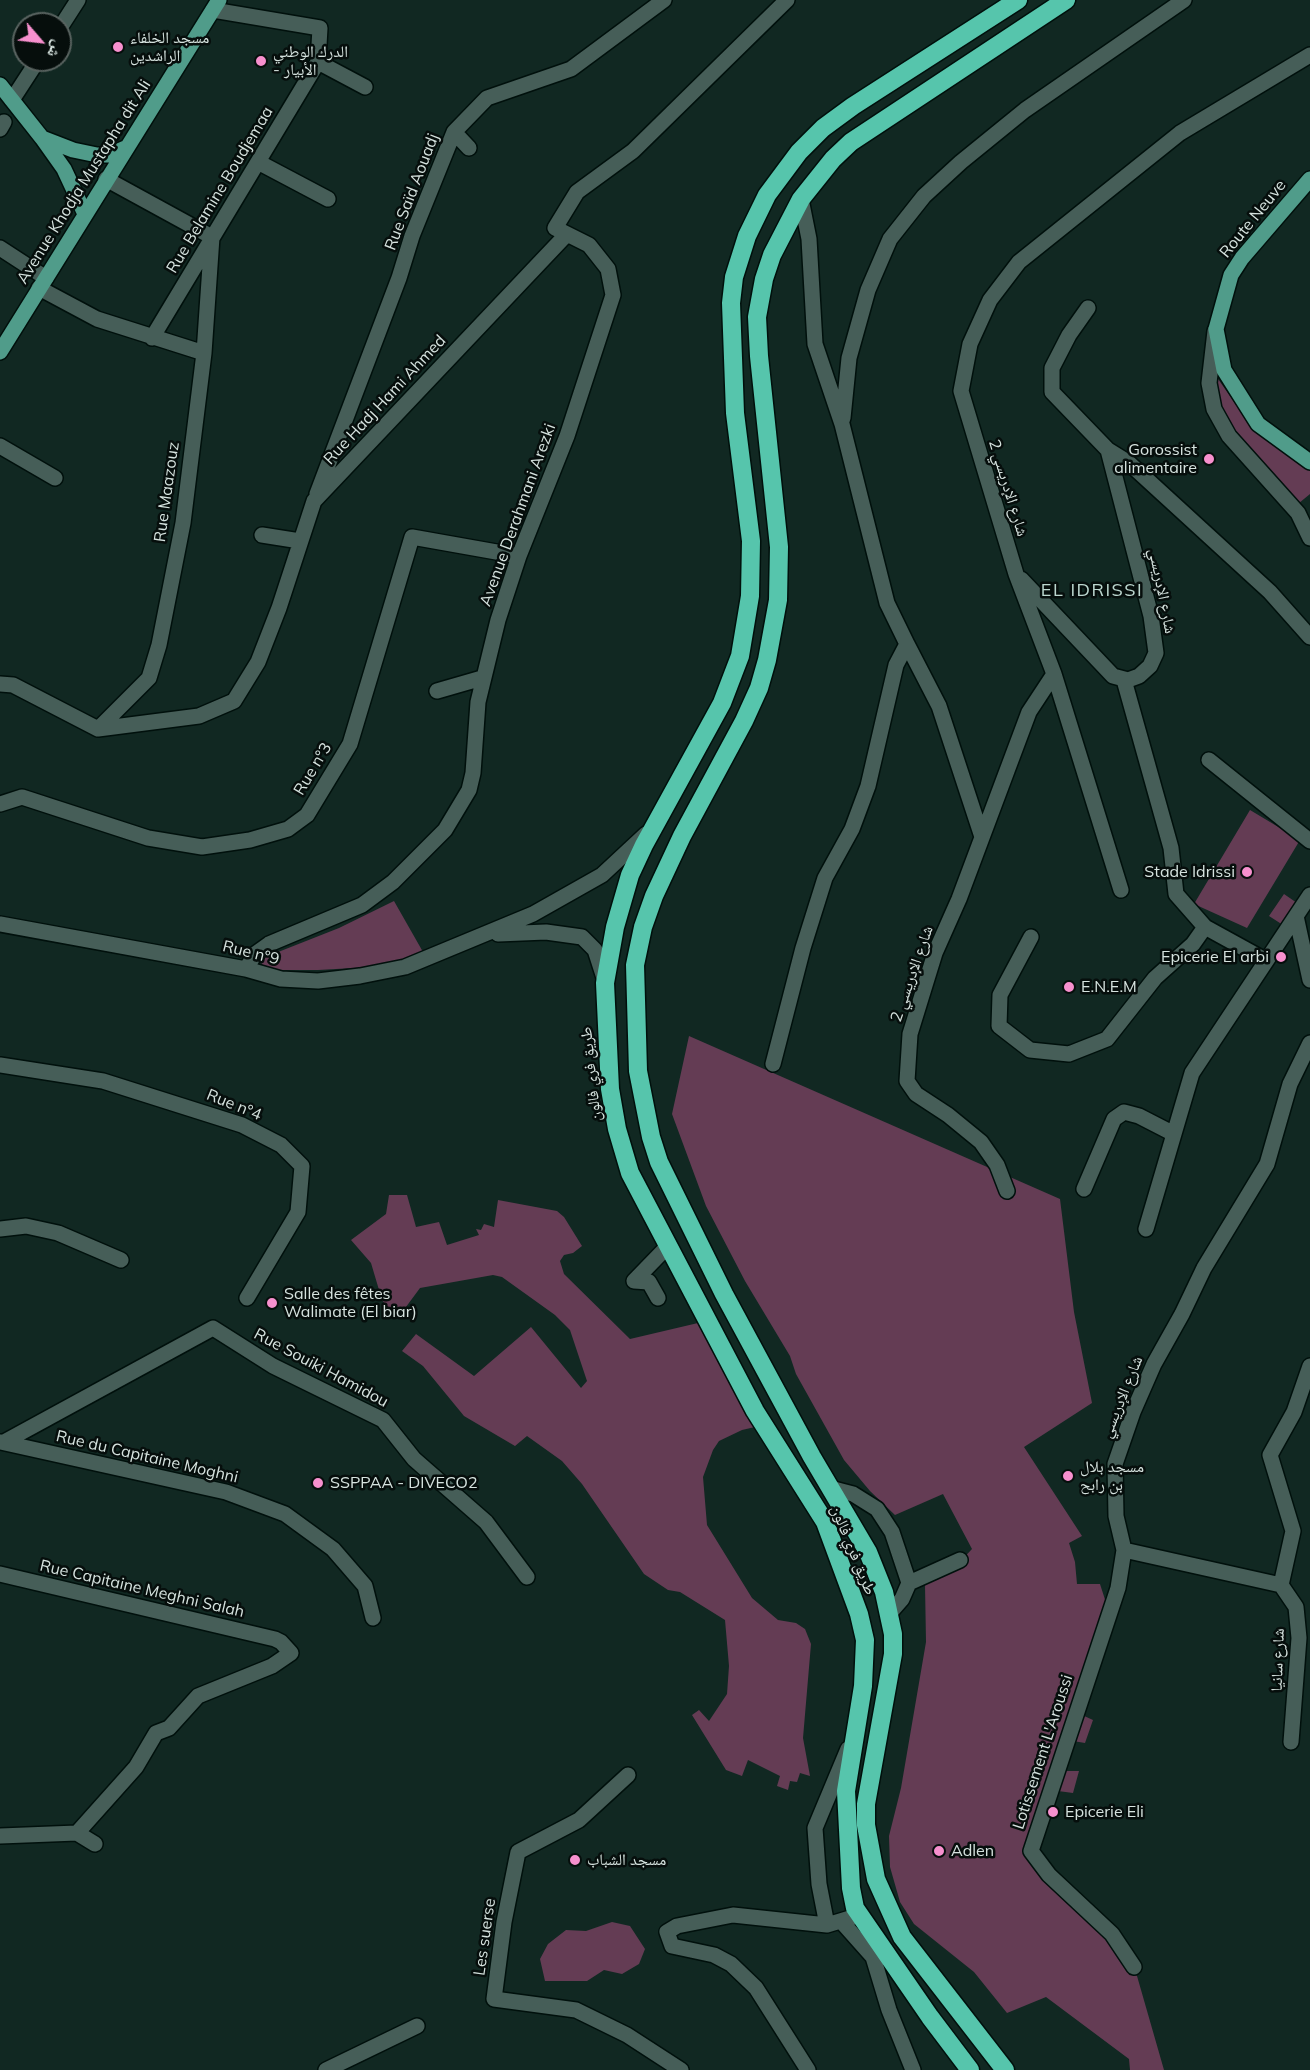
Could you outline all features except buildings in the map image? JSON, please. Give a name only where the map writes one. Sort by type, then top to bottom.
[{"type":"highway","name":"طريق فري فالون","points":[[970,2070],[855,1908],[851,1888],[846,1791],[863,1686],[865,1640],[859,1614],[825,1522],[755,1411],[630,1173],[617,1129],[609,1089],[605,983],[622,899],[644,845],[710,728],[733,679],[750,596],[751,541],[735,413],[731,303],[740,256],[756,215],[767,195],[799,152],[823,128],[853,106],[1018,0]]},
{"type":"highway","points":[[1005,2070],[902,1937],[876,1879],[866,1825],[866,1804],[893,1654],[893,1634],[884,1592],[868,1552],[830,1488],[730,1304],[659,1162],[651,1137],[638,1071],[635,965],[648,912],[682,836],[747,713],[767,660],[778,600],[779,547],[757,317],[764,279],[772,255],[801,199],[833,159],[851,142],[1066,0]]},
{"type":"main road","name":"Avenue Khodja Mustapha dit Ali","points":[[0,352],[216,5]]},
{"type":"main road","points":[[0,85],[64,169],[85,214]]},
{"type":"main road","points":[[42,138],[73,150],[97,155],[109,155],[125,148]]},
{"type":"main road","name":"Route Neuve","points":[[1310,179],[1242,258],[1231,275],[1216,329],[1224,370],[1258,424],[1310,462]]},
{"type":"street","name":"Rue Saïd Aouadj","points":[[314,501],[399,278],[412,236],[454,132],[487,98],[571,69],[664,0]]},
{"type":"street","points":[[567,234],[555,228],[577,192],[633,151],[787,0]]},
{"type":"street","points":[[842,424],[849,358],[868,290],[890,239],[924,195],[1025,110],[1184,0]]},
{"type":"street","points":[[216,5],[320,28],[318,62],[365,87]]},
{"type":"street","name":"شارع الإدريسي 2","points":[[1007,1191],[997,1165],[981,1142],[948,1114],[916,1094],[907,1081],[910,1034],[935,953],[1029,712],[1054,674],[1016,574],[961,391],[970,344],[990,300],[1019,262],[1180,133],[1310,55]]},
{"type":"street","name":"Rue Belamine Boudjemaa","points":[[152,338],[318,62]]},
{"type":"street","points":[[12,99],[30,72]]},
{"type":"street","points":[[454,132],[469,148]]},
{"type":"street","points":[[258,162],[328,199]]},
{"type":"street","points":[[106,179],[152,206],[164,208],[212,237]]},
{"type":"street","points":[[801,199],[809,239],[816,344],[842,424],[887,603],[939,706],[982,837]]},
{"type":"street","name":"Rue Hadj Hami Ahmed","points":[[98,729],[199,716],[234,701],[258,662],[279,608],[314,501],[567,234]]},
{"type":"street","name":"Avenue Derahmani Arezki","points":[[246,969],[255,954],[269,944],[362,905],[393,882],[446,830],[460,808],[474,773],[482,678],[519,556],[567,435],[612,295],[608,269],[589,245],[567,234]]},
{"type":"street","name":"Rue Maazouz","points":[[98,729],[149,678],[159,645],[183,523],[204,353],[212,237]]},
{"type":"street","points":[[0,248],[42,283],[97,319],[204,353]]},
{"type":"street","name":"شارع الإدريسي","points":[[1088,308],[1069,335],[1052,368],[1052,392],[1108,450],[1129,463],[1261,584],[1310,637]]},
{"type":"street","points":[[1216,329],[1209,383],[1215,409],[1229,436],[1298,513],[1310,537]]},
{"type":"street","points":[[0,446],[55,477]]},
{"type":"street","name":"شارع الإدريسي","points":[[1108,450],[1140,565],[1151,616],[1155,652],[1145,671],[1124,680]]},
{"type":"street","points":[[262,535],[300,541]]},
{"type":"street","name":"Rue n°3","points":[[0,804],[22,797],[148,838],[202,847],[250,840],[288,830],[307,815],[350,744],[412,537],[519,556]]},
{"type":"street","points":[[1016,574],[1113,676],[1124,680],[1171,848],[1176,894],[1205,927],[1265,960]]},
{"type":"street","points":[[773,1064],[803,948],[825,878],[852,829],[868,786],[896,665],[907,644]]},
{"type":"street","points":[[1054,674],[1120,890]]},
{"type":"street","points":[[437,691],[482,678]]},
{"type":"street","points":[[0,684],[13,685],[98,729]]},
{"type":"street","points":[[1209,760],[1310,841]]},
{"type":"street","name":"Rue n°9","points":[[0,924],[246,969],[266,976],[297,981],[360,976],[405,967],[542,910],[602,875],[633,848],[657,821]]},
{"type":"street","points":[[1146,1229],[1192,1073],[1265,960],[1310,896]]},
{"type":"street","points":[[1296,916],[1310,980]]},
{"type":"street","points":[[1031,937],[1000,995],[999,1026],[1030,1050],[1069,1054],[1107,1039],[1155,978],[1193,944],[1205,927]]},
{"type":"street","points":[[489,934],[546,932],[582,937],[595,950],[605,983]]},
{"type":"street","name":"شارع الإدريسي","points":[[1124,1550],[1116,1516],[1115,1464],[1133,1412],[1154,1364],[1204,1268],[1267,1164],[1290,1083],[1310,1043]]},
{"type":"street","name":"Rue n°4","points":[[0,1065],[103,1081],[242,1125],[281,1146],[302,1166],[298,1212],[247,1298]]},
{"type":"street","points":[[1084,1189],[1114,1119],[1124,1112],[1139,1116],[1174,1134]]},
{"type":"street","points":[[0,1229],[26,1226],[58,1233],[121,1260]]},
{"type":"street","points":[[658,1298],[649,1282],[634,1281],[667,1247]]},
{"type":"street","name":"Rue Souiki Hamidou","points":[[2,1442],[213,1328],[273,1366],[383,1420],[414,1459],[486,1522],[527,1577]]},
{"type":"street","points":[[1124,1550],[1281,1585],[1293,1531],[1270,1455],[1294,1412],[1310,1366]]},
{"type":"street","name":"Rue du Capitaine Moghni","points":[[2,1442],[226,1492],[285,1514],[333,1549],[365,1586],[373,1618]]},
{"type":"street","points":[[830,1488],[853,1494],[877,1509],[892,1532],[909,1582],[902,1599],[888,1615]]},
{"type":"street","name":"Lotissement L'Aroussi","points":[[1124,1550],[1118,1588],[1031,1851],[1049,1875],[1112,1934],[1134,1966]]},
{"type":"street","points":[[909,1582],[960,1560]]},
{"type":"street","name":"Rue Capitaine Meghni Salah","points":[[0,1574],[275,1639],[291,1653],[272,1666],[198,1696],[169,1728],[156,1733],[136,1767],[77,1833]]},
{"type":"street","name":"شارع سانيا","points":[[1281,1585],[1296,1606],[1299,1638],[1291,1742]]},
{"type":"street","points":[[855,1732],[815,1828],[819,1884],[834,1923],[873,1957],[889,2010],[913,2070]]},
{"type":"street","name":"Les suerse","points":[[628,1775],[579,1820],[518,1852],[504,1922],[494,1999],[576,2010],[627,2035],[681,2070]]},
{"type":"street","points":[[0,1836],[77,1833],[95,1844]]},
{"type":"street","points":[[808,2070],[756,1988],[731,1964],[714,1955],[672,1946],[667,1932],[677,1926],[733,1915],[834,1923],[860,1915]]},
{"type":"street","points":[[326,2070],[417,2026]]},
{"type":"shaded area","points":[[1211,375],[1216,376],[1246,419],[1257,430],[1310,470],[1310,494],[1293,508],[1224,427]]},
{"type":"shaded area","name":"Stade Idrissi","points":[[1250,810],[1300,840],[1247,928],[1194,904]]},
{"type":"shaded area","points":[[1284,894],[1297,903],[1283,925],[1269,916]]},
{"type":"shaded area","points":[[394,901],[427,959],[372,967],[318,970],[265,970],[261,962],[263,958],[339,928]]},
{"type":"shaded area","points":[[689,1036],[1060,1199],[1074,1312],[1092,1403],[1024,1447],[1082,1536],[1069,1543],[1075,1562],[1077,1584],[1100,1584],[1109,1612],[1032,1845],[1135,1969],[1164,2070],[1130,2070],[1129,2059],[1046,1997],[1007,2013],[974,1972],[914,1924],[900,1902],[890,1867],[889,1836],[901,1788],[926,1642],[925,1585],[955,1567],[972,1549],[943,1494],[895,1515],[870,1491],[844,1460],[796,1374],[790,1356],[745,1281],[706,1206],[672,1114]]},
{"type":"shaded area","points":[[389,1195],[407,1195],[416,1227],[439,1222],[447,1245],[479,1235],[476,1229],[481,1230],[484,1224],[494,1227],[498,1200],[557,1211],[564,1217],[582,1246],[573,1253],[564,1255],[560,1261],[564,1274],[630,1339],[698,1323],[755,1427],[742,1430],[719,1441],[713,1450],[703,1477],[707,1525],[752,1598],[778,1620],[796,1623],[805,1629],[811,1644],[803,1738],[810,1776],[800,1773],[797,1782],[790,1781],[788,1790],[777,1786],[780,1776],[748,1760],[742,1776],[726,1770],[692,1715],[699,1710],[709,1721],[727,1694],[729,1666],[725,1620],[680,1592],[668,1590],[644,1574],[582,1484],[562,1461],[527,1436],[515,1446],[464,1416],[423,1366],[402,1351],[416,1334],[474,1376],[531,1327],[581,1388],[587,1381],[570,1330],[555,1315],[502,1277],[493,1275],[420,1288],[403,1311],[389,1309],[382,1300],[371,1263],[351,1240],[386,1214]]},
{"type":"shaded area","points":[[1082,1715],[1093,1720],[1085,1743],[1073,1741]]},
{"type":"shaded area","points":[[1063,1771],[1079,1771],[1073,1793],[1058,1791]]},
{"type":"shaded area","points":[[612,1922],[630,1926],[645,1949],[639,1964],[622,1974],[604,1970],[587,1981],[545,1981],[540,1959],[548,1944],[566,1930],[586,1931]]},
{"type":"place","name":"مسجد الخلفاء الراشدين","points":[[118,47]]},
{"type":"place","name":"الدرك الوطني - الأبيار","points":[[261,61]]},
{"type":"place","name":"Gorossist alimentaire","points":[[1209,459]]},
{"type":"place","name":"Stade Idrissi","points":[[1247,872]]},
{"type":"place","name":"Epicerie El arbi","points":[[1281,957]]},
{"type":"place","name":"E.N.E.M","points":[[1069,987]]},
{"type":"place","name":"Salle des fêtes Walimate (El biar)","points":[[272,1303]]},
{"type":"place","name":"مسجد بلال بن رابح","points":[[1068,1476]]},
{"type":"place","name":"SSPPAA - DIVECO2","points":[[318,1483]]},
{"type":"place","name":"Epicerie Eli","points":[[1053,1812]]},
{"type":"place","name":"Adlen","points":[[939,1851]]},
{"type":"place","name":"مسجد الشباب","points":[[575,1860]]},
{"type":"district","name":"EL IDRISSI","points":[[1092,591]]}]
